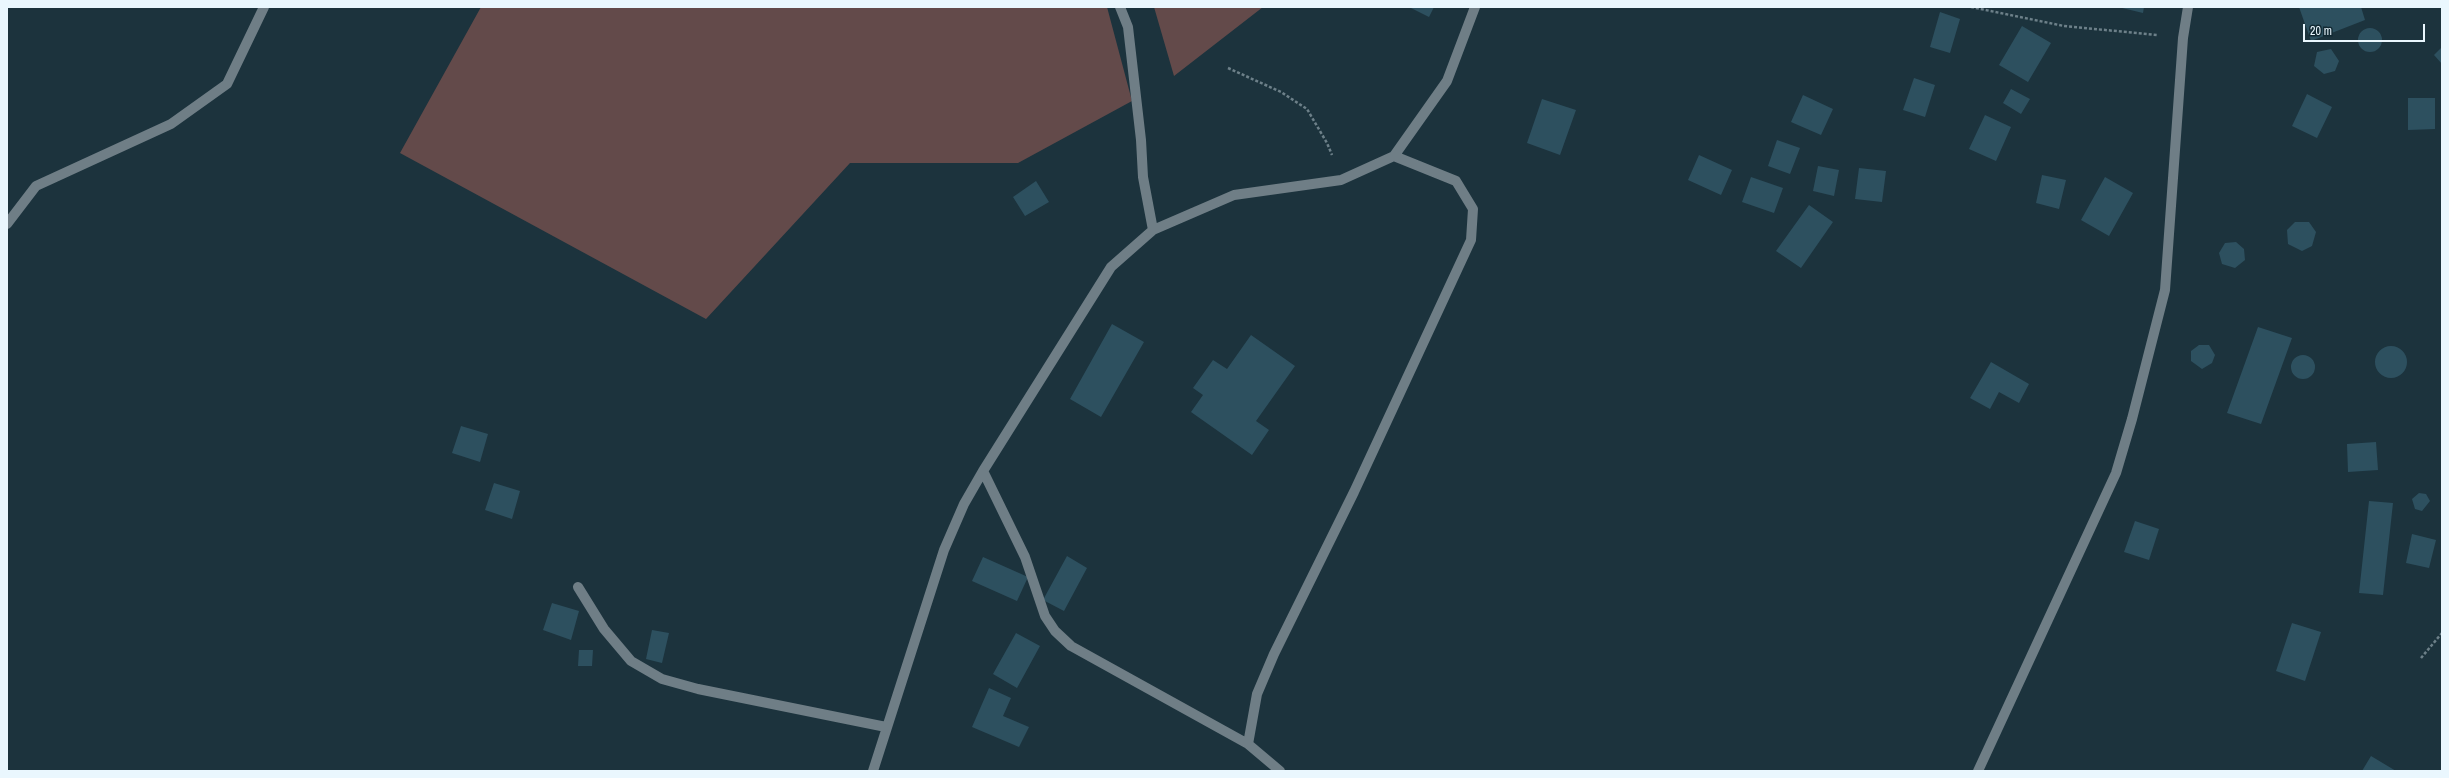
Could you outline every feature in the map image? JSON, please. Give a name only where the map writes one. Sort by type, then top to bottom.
[{"type":"street","points":[[7,224],[36,186],[171,124],[227,84],[264,7]]},
{"type":"street","points":[[1120,7],[1128,27],[1141,140],[1143,177],[1153,230]]},
{"type":"street","points":[[873,771],[944,550],[964,504],[982,471],[1112,267],[1153,230],[1234,196],[1341,180],[1394,156],[1447,81],[1475,7]]},
{"type":"street","points":[[1978,771],[2116,473],[2132,419],[2165,290],[2183,38],[2188,7]]},
{"type":"street","points":[[1248,744],[1257,694],[1274,654],[1354,492],[1471,240],[1473,208],[1456,182],[1394,156]]},
{"type":"street","points":[[982,471],[1025,557],[1045,616],[1055,630],[1071,646],[1248,744],[1280,771]]},
{"type":"street","points":[[578,587],[604,629],[631,661],[662,679],[698,690],[886,727]]},
{"type":"path","points":[[1971,7],[2064,26],[2183,38]]},
{"type":"path","points":[[1228,68],[1282,92],[1307,109],[1327,143],[1341,180]]},
{"type":"path","points":[[2421,658],[2442,634]]},
{"type":"shaded area","points":[[481,7],[1107,7],[1132,101],[1018,163],[850,163],[706,319],[400,153]]},
{"type":"shaded area","points":[[1154,7],[1263,7],[1174,76]]},
{"type":"building","points":[[1409,7],[1434,7],[1429,17]]},
{"type":"building","points":[[2118,7],[2144,7],[2143,13]]},
{"type":"building","points":[[2299,7],[2361,7],[2365,20],[2311,41]]},
{"type":"building","points":[[1940,12],[1960,19],[1950,53],[1930,47]]},
{"type":"building","points":[[2022,26],[2051,43],[2028,82],[1999,65]]},
{"type":"building","points":[[2370,28],[2375,29],[2381,35],[2381,45],[2375,51],[2370,52],[2365,51],[2359,45],[2358,40],[2359,35],[2365,29]]},
{"type":"building","points":[[2442,47],[2442,64],[2434,55]]},
{"type":"building","points":[[2331,49],[2339,61],[2335,71],[2324,74],[2314,66],[2317,52]]},
{"type":"building","points":[[1914,78],[1935,85],[1925,117],[1903,110]]},
{"type":"building","points":[[2011,89],[2030,99],[2021,114],[2003,103]]},
{"type":"building","points":[[2307,94],[2332,107],[2317,138],[2292,126]]},
{"type":"building","points":[[1803,95],[1833,109],[1821,135],[1791,122]]},
{"type":"building","points":[[2408,98],[2435,98],[2435,129],[2408,130]]},
{"type":"building","points":[[1542,99],[1576,110],[1560,155],[1527,143]]},
{"type":"building","points":[[1985,115],[2011,127],[1996,161],[1969,149]]},
{"type":"building","points":[[1777,140],[1800,148],[1790,174],[1768,166]]},
{"type":"building","points":[[1699,155],[1732,170],[1721,195],[1688,180]]},
{"type":"building","points":[[1818,166],[1839,170],[1834,196],[1813,191]]},
{"type":"building","points":[[1859,168],[1886,171],[1882,202],[1855,199]]},
{"type":"building","points":[[2042,175],[2066,180],[2059,209],[2036,203]]},
{"type":"building","points":[[1751,177],[1783,188],[1774,213],[1742,202]]},
{"type":"building","points":[[2105,177],[2133,193],[2109,236],[2081,220]]},
{"type":"building","points":[[1036,181],[1049,202],[1025,216],[1013,197]]},
{"type":"building","points":[[1809,205],[1833,222],[1801,268],[1776,251]]},
{"type":"building","points":[[2295,222],[2309,222],[2316,232],[2312,246],[2302,251],[2288,244],[2287,230]]},
{"type":"building","points":[[2236,242],[2244,249],[2245,260],[2235,268],[2222,264],[2219,253],[2225,243]]},
{"type":"building","points":[[1112,324],[1144,342],[1101,417],[1070,399]]},
{"type":"building","points":[[2258,327],[2292,338],[2261,424],[2227,413]]},
{"type":"building","points":[[1251,335],[1295,366],[1256,421],[1269,430],[1252,455],[1191,412],[1203,395],[1193,388],[1213,360],[1227,369]]},
{"type":"building","points":[[2199,345],[2209,345],[2215,355],[2212,363],[2202,369],[2191,361],[2191,351]]},
{"type":"building","points":[[2388,346],[2394,346],[2404,353],[2407,362],[2406,368],[2400,375],[2394,378],[2388,378],[2378,371],[2375,365],[2375,359],[2382,349]]},
{"type":"building","points":[[2303,355],[2308,356],[2314,362],[2314,372],[2308,378],[2303,379],[2298,378],[2292,372],[2291,367],[2292,362],[2298,356]]},
{"type":"building","points":[[1991,362],[2029,384],[2019,403],[1999,392],[1990,409],[1970,398]]},
{"type":"building","points":[[461,426],[488,434],[480,462],[452,453]]},
{"type":"building","points":[[2376,442],[2378,470],[2348,472],[2347,444]]},
{"type":"building","points":[[494,483],[520,491],[512,519],[485,510]]},
{"type":"building","points":[[2419,493],[2426,494],[2430,501],[2422,511],[2415,509],[2412,499]]},
{"type":"building","points":[[2369,501],[2393,503],[2383,595],[2359,593]]},
{"type":"building","points":[[2135,521],[2159,529],[2149,560],[2124,552]]},
{"type":"building","points":[[2412,534],[2436,540],[2429,568],[2406,563]]},
{"type":"building","points":[[1067,556],[1087,568],[1064,611],[1043,600]]},
{"type":"building","points":[[983,557],[1028,577],[1017,601],[972,581]]},
{"type":"building","points":[[552,603],[579,611],[571,640],[543,630]]},
{"type":"building","points":[[2292,623],[2321,632],[2305,681],[2276,671]]},
{"type":"building","points":[[652,630],[669,633],[662,663],[646,659]]},
{"type":"building","points":[[1016,633],[1040,646],[1017,688],[993,674]]},
{"type":"building","points":[[579,650],[593,650],[592,666],[578,666]]},
{"type":"building","points":[[989,688],[1011,698],[1003,716],[1029,727],[1019,747],[972,727]]},
{"type":"building","points":[[2371,756],[2396,771],[2362,771]]}]
